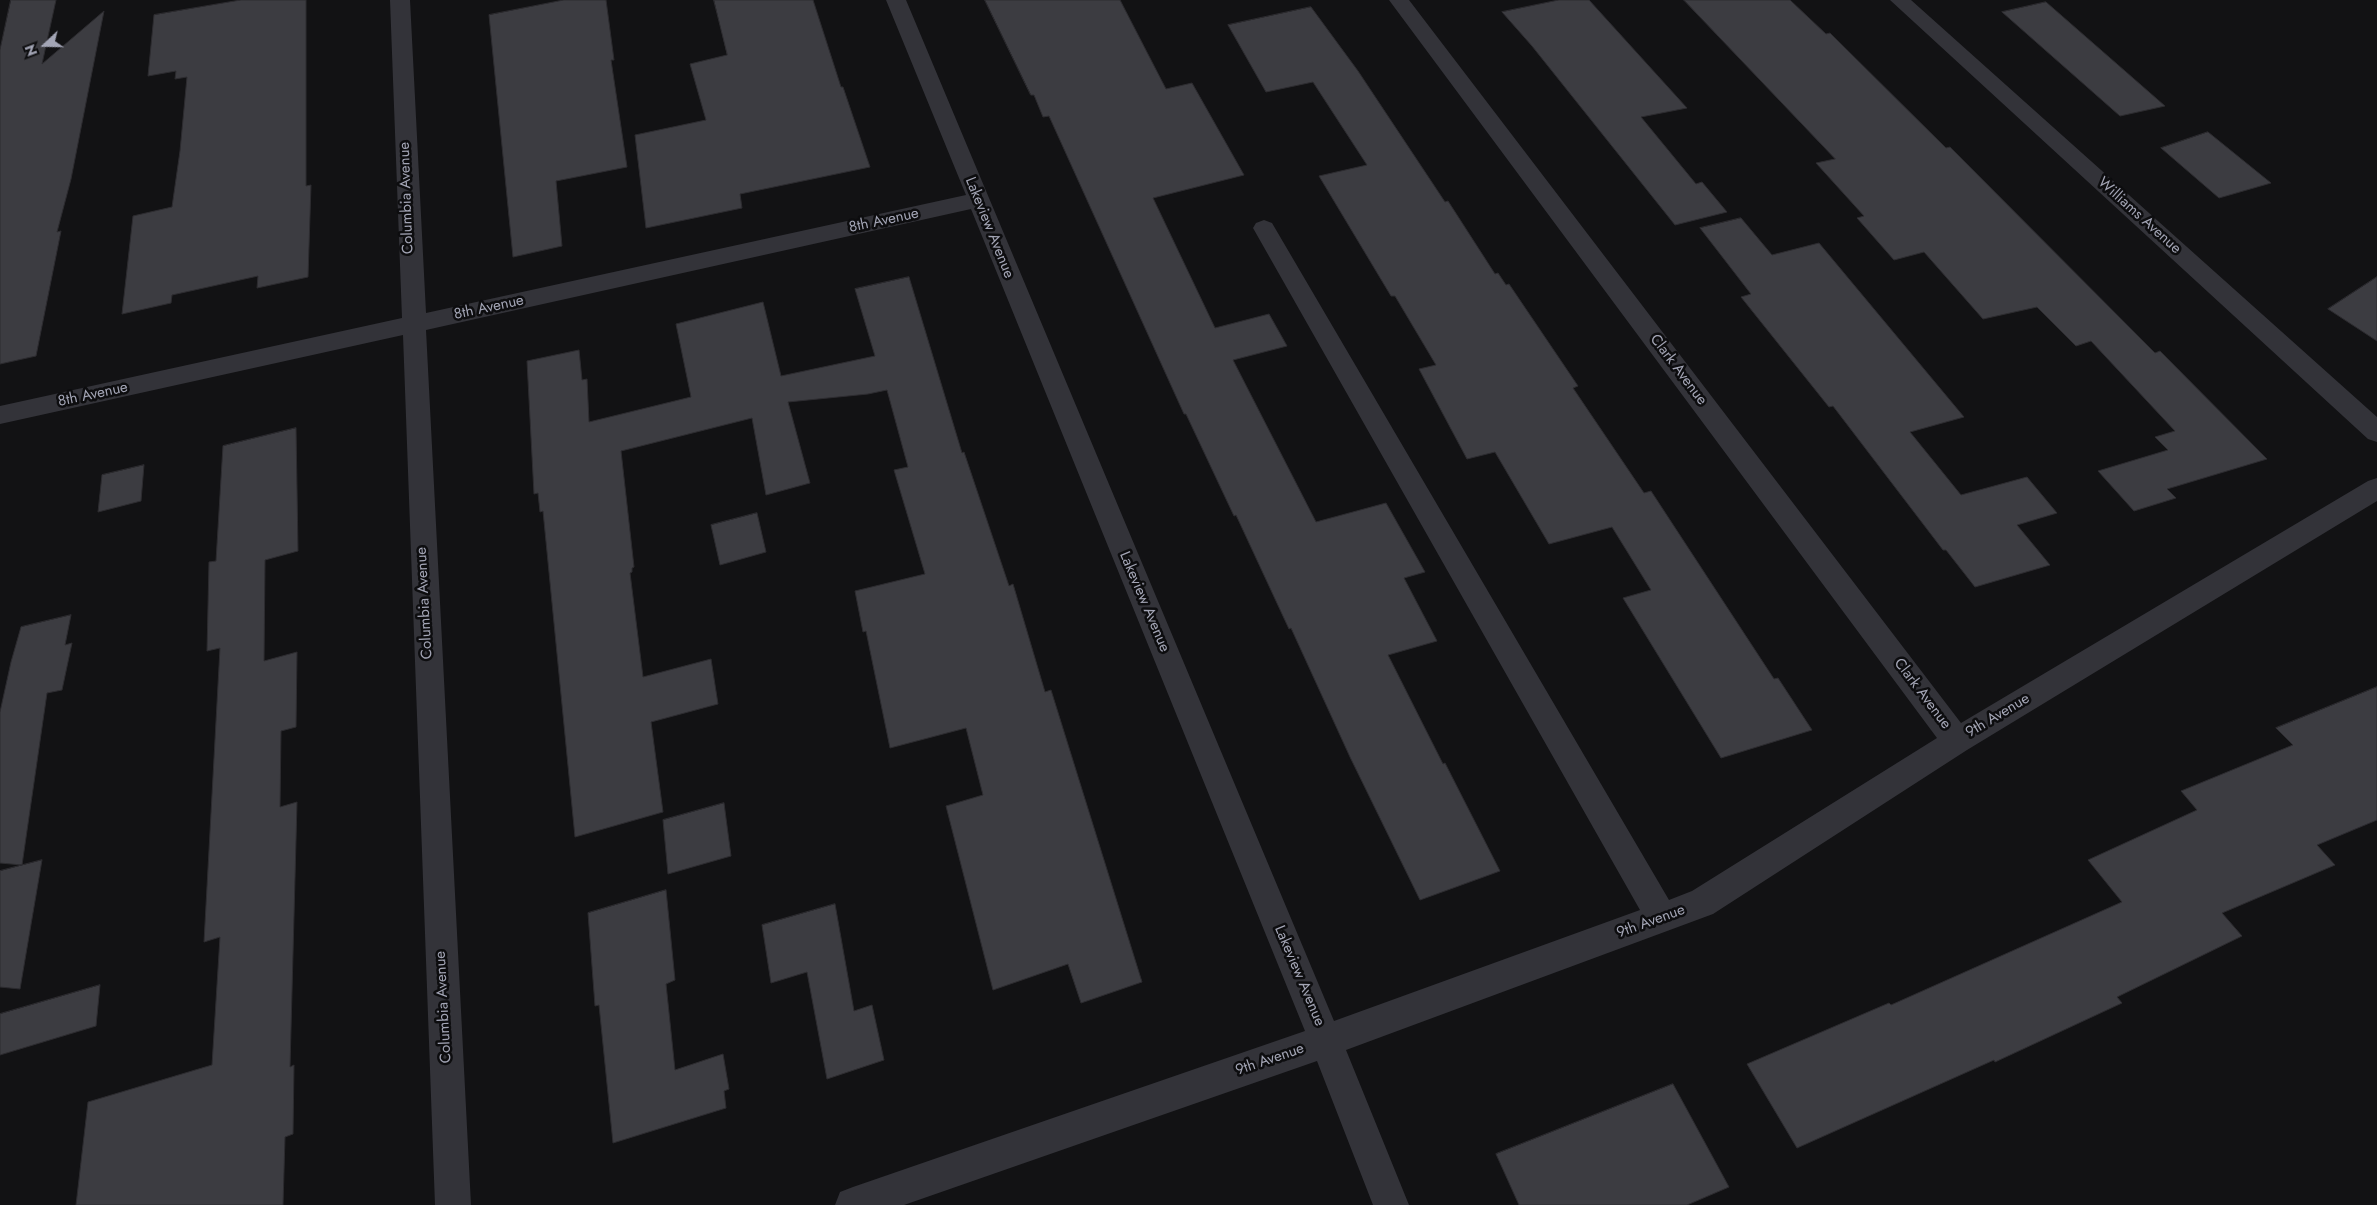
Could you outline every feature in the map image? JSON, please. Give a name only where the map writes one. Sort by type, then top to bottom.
[{"type":"street","name":"Columbia Avenue","points":[[400,0],[412,325],[453,1205]]},
{"type":"street","name":"Lakeview Avenue","points":[[896,0],[977,200],[1326,1040],[1391,1205]]},
{"type":"street","name":"Clark Avenue","points":[[1399,0],[1957,741]]},
{"type":"street","name":"Williams Avenue","points":[[1900,0],[2377,432]]},
{"type":"street","name":"8th Avenue","points":[[0,415],[977,200]]},
{"type":"street","points":[[1264,228],[1662,918]]},
{"type":"street","name":"9th Avenue","points":[[853,1205],[1326,1040],[1702,903],[1957,741],[2377,488]]},
{"type":"building","points":[[11,0],[56,0],[42,64],[104,11],[71,179],[57,232],[61,231],[36,356],[0,364],[0,50]]},
{"type":"building","points":[[241,0],[306,0],[306,186],[311,185],[308,277],[257,288],[258,276],[172,295],[171,303],[122,314],[133,216],[172,207],[180,151],[187,77],[175,79],[176,71],[148,76],[154,15]]},
{"type":"building","points":[[564,0],[606,0],[614,60],[611,60],[627,167],[556,181],[562,246],[513,257],[489,15]]},
{"type":"building","points":[[714,0],[813,0],[841,87],[843,87],[870,167],[740,194],[742,208],[646,228],[635,135],[706,120],[690,64],[727,55]]},
{"type":"building","points":[[985,0],[1120,0],[1166,89],[1192,83],[1244,175],[1153,198],[1215,328],[1269,314],[1287,346],[1233,360],[1316,522],[1386,503],[1425,572],[1404,578],[1437,641],[1388,655],[1500,871],[1420,900],[1350,757],[1291,628],[1289,629],[1236,515],[1234,516],[1186,414],[1184,414],[1049,116],[1043,117],[1034,95],[1031,95]]},
{"type":"building","points":[[1559,0],[1589,0],[1687,108],[1641,117],[1696,184],[1702,182],[1727,212],[1675,225],[1532,46],[1502,12]]},
{"type":"building","points":[[1684,0],[1790,0],[1826,34],[1830,33],[1946,148],[1950,147],[2155,353],[2160,351],[2267,459],[2167,489],[2176,498],[2134,511],[2098,471],[2168,450],[2155,437],[2175,431],[2091,341],[2076,346],[2037,307],[1983,319],[1924,252],[1894,260],[1857,218],[1864,216],[1816,163],[1835,159]]},
{"type":"building","points":[[2046,2],[2165,106],[2120,116],[2002,12]]},
{"type":"building","points":[[1311,7],[1358,71],[1445,202],[1448,201],[1495,274],[1498,273],[1506,285],[1509,284],[1578,386],[1573,388],[1644,493],[1651,491],[1774,679],[1778,678],[1812,730],[1721,758],[1623,598],[1651,590],[1612,527],[1549,544],[1495,452],[1467,459],[1419,369],[1436,365],[1395,296],[1391,296],[1319,176],[1367,165],[1313,82],[1266,92],[1228,25]]},
{"type":"building","points":[[2208,132],[2271,183],[2219,198],[2161,148]]},
{"type":"building","points":[[1741,218],[1772,255],[1819,243],[1964,417],[1910,432],[1961,495],[2027,477],[2057,513],[2017,525],[2050,565],[1975,587],[1946,550],[1943,550],[1833,406],[1829,407],[1741,297],[1751,294],[1700,228]]},
{"type":"building","points":[[909,277],[962,453],[964,452],[1009,586],[1013,584],[1045,692],[1051,690],[1142,982],[1081,1003],[1068,964],[993,990],[946,806],[983,795],[966,728],[890,748],[866,631],[863,632],[855,591],[925,574],[894,470],[908,467],[887,390],[868,394],[788,402],[810,483],[766,495],[752,418],[621,451],[634,567],[630,573],[643,677],[711,659],[718,704],[651,722],[663,812],[575,837],[543,511],[540,512],[538,493],[534,494],[527,361],[579,350],[582,380],[587,379],[589,422],[691,397],[676,324],[763,302],[781,376],[875,356],[855,289]]},
{"type":"building","points":[[2377,277],[2377,341],[2328,309]]},
{"type":"building","points":[[296,428],[298,551],[265,560],[264,661],[297,652],[296,727],[281,731],[280,807],[297,802],[290,1067],[294,1065],[293,1134],[285,1137],[283,1205],[76,1205],[88,1102],[212,1065],[220,937],[204,942],[220,648],[207,651],[209,562],[216,561],[223,446]]},
{"type":"building","points":[[144,465],[141,501],[98,512],[102,475]]},
{"type":"building","points":[[757,513],[766,552],[720,565],[711,525]]},
{"type":"building","points":[[71,615],[65,645],[72,643],[62,690],[47,693],[22,865],[0,863],[0,712],[21,627]]},
{"type":"building","points":[[2377,687],[2377,820],[2317,845],[2335,865],[2222,913],[2242,936],[2117,997],[2122,1003],[1995,1062],[1994,1060],[1797,1148],[1747,1064],[1889,1003],[1891,1005],[2122,902],[2088,860],[2197,810],[2181,791],[2293,745],[2276,728]]},
{"type":"building","points":[[724,803],[731,856],[668,874],[663,820]]},
{"type":"building","points":[[42,860],[20,989],[0,987],[0,871]]},
{"type":"building","points":[[666,890],[675,980],[666,984],[675,1070],[723,1054],[729,1089],[724,1091],[726,1108],[613,1143],[599,1005],[595,1006],[588,913]]},
{"type":"building","points":[[835,904],[854,1011],[872,1005],[884,1060],[827,1079],[807,972],[771,983],[762,925]]},
{"type":"building","points":[[100,985],[96,1026],[0,1055],[0,1014]]},
{"type":"building","points":[[1673,1084],[1729,1187],[1687,1205],[1519,1205],[1496,1154]]}]
